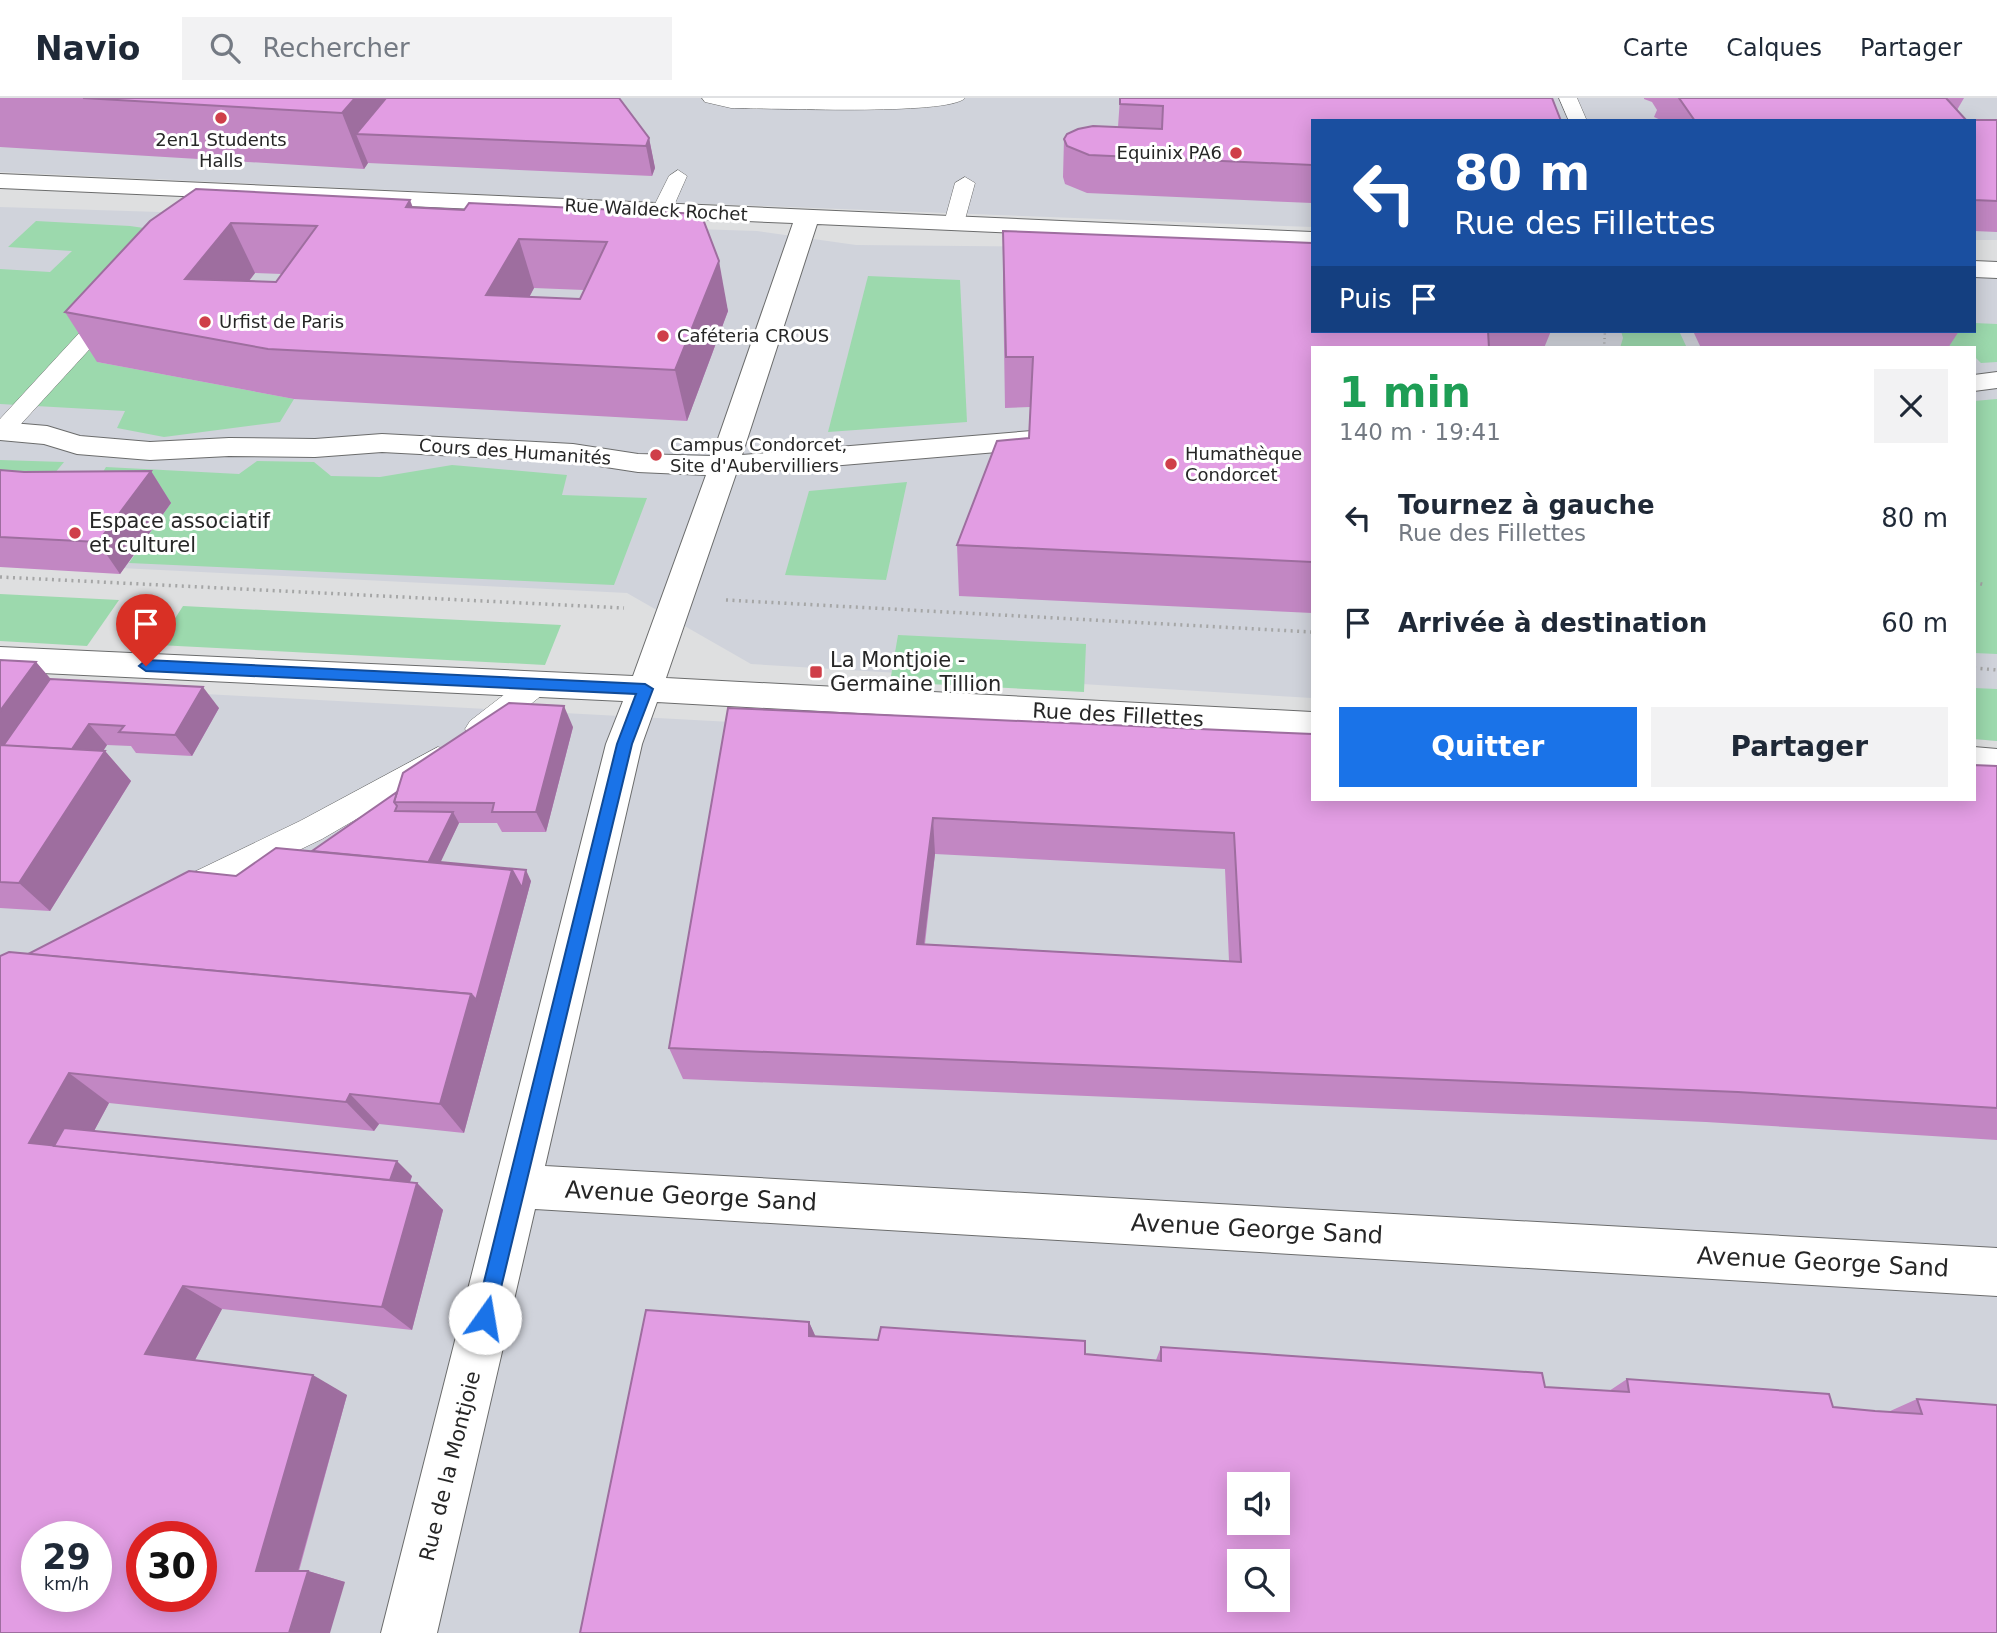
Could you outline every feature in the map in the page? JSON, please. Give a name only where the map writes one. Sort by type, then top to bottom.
[{"type":"street","name":"Rue Waldeck Rochet","points":[[0,181],[1311,239]]},
{"type":"street","name":"Rue de la Montjoie","points":[[410,1633],[624,744],[723,466],[807,217]]},
{"type":"street","points":[[1976,269],[1997,270]]},
{"type":"street","points":[[1976,383],[1997,380]]},
{"type":"street","name":"Cours des Humanités","points":[[1,431],[47,435],[77,445],[150,451],[229,447],[315,448],[382,443],[573,453],[638,463],[723,466],[1031,440]]},
{"type":"street","name":"Rue des Fillettes","points":[[0,659],[645,689],[1311,725]]},
{"type":"street","points":[[1976,761],[1997,763]]},
{"type":"street","name":"Avenue George Sand","points":[[517,1186],[1997,1272]]},
{"type":"lane","points":[[711,98],[731,103],[910,104],[956,98]]},
{"type":"lane","points":[[1568,98],[1577,119]]},
{"type":"lane","points":[[662,210],[678,176]]},
{"type":"lane","points":[[954,223],[965,183]]},
{"type":"lane","points":[[214,209],[233,191]]},
{"type":"lane","points":[[1,431],[129,293]]},
{"type":"lane","points":[[149,908],[311,830],[461,744],[537,684]]},
{"type":"path","points":[[1976,583],[1985,585]]},
{"type":"path","points":[[1976,668],[1997,670]]},
{"type":"shaded area","points":[[0,98],[1997,98],[1997,240],[1976,240],[1976,119],[1311,119],[1311,227],[630,201],[0,172]]},
{"type":"shaded area","name":"Campus Condorcet, Site d'Aubervilliers","points":[[0,207],[757,231],[856,245],[1311,249],[1311,333],[1976,333],[1976,262],[1997,263],[1997,741],[1976,739],[1976,346],[1311,346],[1311,698],[751,664],[627,593],[0,562]]},
{"type":"shaded area","points":[[0,683],[1311,753],[1311,801],[1976,801],[1997,790],[1997,1633],[0,1633]]},
{"type":"green space","points":[[36,221],[130,226],[221,239],[97,362],[294,399],[280,422],[164,437],[117,428],[125,411],[0,404],[0,269],[50,272],[72,251],[8,247]]},
{"type":"green space","points":[[868,276],[960,280],[967,422],[828,432]]},
{"type":"green space","points":[[1976,323],[1997,324],[1997,362],[1981,363],[1976,358],[1976,346],[1916,346],[1907,333],[1976,333]]},
{"type":"green space","points":[[1622,333],[1680,333],[1686,346],[1621,346]]},
{"type":"green space","points":[[1997,399],[1997,654],[1976,653],[1976,401]]},
{"type":"green space","points":[[0,460],[64,462],[31,502],[0,498]]},
{"type":"green space","points":[[257,461],[314,462],[331,476],[380,477],[452,465],[567,475],[562,495],[647,498],[614,585],[129,563],[171,503],[83,503],[106,467],[239,474]]},
{"type":"green space","points":[[907,482],[886,580],[785,575],[809,491]]},
{"type":"green space","points":[[0,594],[119,600],[87,646],[0,641]]},
{"type":"green space","points":[[183,606],[561,625],[545,665],[158,645]]},
{"type":"green space","points":[[898,635],[1086,644],[1084,692],[890,682]]},
{"type":"green space","points":[[1976,688],[1997,689],[1997,741],[1976,739]]},
{"type":"building","points":[[83,98],[355,98],[342,113]]},
{"type":"building","points":[[386,98],[619,98],[649,138],[646,146],[356,134]]},
{"type":"building","name":"Equinix PA6","points":[[1120,98],[1552,98],[1560,119],[1311,119],[1311,165],[1089,155],[1067,146],[1064,139],[1067,134],[1093,126],[1162,129],[1163,106],[1120,104]]},
{"type":"building","points":[[1679,98],[1946,98],[1965,119],[1694,119]]},
{"type":"building","points":[[1976,120],[1997,120],[1997,201],[1976,200]]},
{"type":"building","points":[[196,189],[410,200],[406,207],[464,210],[469,203],[701,214],[719,261],[675,370],[268,349],[65,312],[150,221]],"holes":[[[231,223],[317,226],[276,282],[185,279]],[[519,239],[607,242],[580,299],[486,295]]]},
{"type":"building","name":"Humathèque Condorcet","points":[[1003,231],[1311,243],[1311,333],[1488,333],[1489,346],[1311,346],[1311,562],[957,545],[997,441],[1029,438],[1033,357],[1006,357]]},
{"type":"building","points":[[0,470],[151,471],[98,542],[0,537]]},
{"type":"building","points":[[0,660],[36,662],[0,711]]},
{"type":"building","points":[[50,679],[203,687],[175,735],[119,732],[124,726],[89,724],[72,749],[3,746]]},
{"type":"building","points":[[509,703],[564,706],[536,812],[492,812],[494,803],[394,802],[403,773]]},
{"type":"building","points":[[728,708],[1311,734],[1311,801],[1976,801],[1976,765],[1997,766],[1997,1108],[1738,1092],[669,1048]],"holes":[[[933,818],[1234,833],[1241,962],[917,944]]]},
{"type":"building","points":[[0,745],[105,751],[19,883],[0,882]]},
{"type":"building","points":[[397,792],[395,811],[453,812],[429,861],[526,870],[522,888],[512,870],[312,851]]},
{"type":"building","points":[[276,848],[512,870],[476,1000],[471,994],[28,954],[189,871],[236,876]]},
{"type":"building","points":[[9,952],[471,994],[440,1104],[350,1094],[346,1102],[69,1073],[29,1143],[417,1183],[382,1307],[183,1286],[145,1354],[313,1375],[256,1571],[308,1571],[289,1633],[0,1633],[0,956]]},
{"type":"building","points":[[64,1128],[397,1161],[390,1180],[54,1146]]},
{"type":"building","points":[[646,1310],[809,1322],[809,1336],[878,1340],[881,1327],[1085,1341],[1085,1354],[1161,1361],[1161,1347],[1542,1373],[1545,1387],[1629,1392],[1627,1379],[1829,1394],[1833,1407],[1875,1411],[1922,1414],[1917,1399],[1997,1405],[1997,1633],[580,1633]]},
{"type":"place","name":"2en1 Students Halls","points":[[221,118]]},
{"type":"place","name":"Equinix PA6","points":[[1236,153]]},
{"type":"place","name":"Urfist de Paris","points":[[205,322]]},
{"type":"place","name":"Caféteria CROUS","points":[[663,336]]},
{"type":"place","name":"Campus Condorcet, Site d'Aubervilliers","points":[[656,455]]},
{"type":"place","name":"Humathèque Condorcet","points":[[1171,464]]},
{"type":"place","name":"Espace associatif et culturel","points":[[75,533]]},
{"type":"place","name":"La Montjoie - Germaine Tillion","points":[[816,672]]},
{"type":"route","points":[[146,666],[645,689],[624,744],[485,1318]]}]
